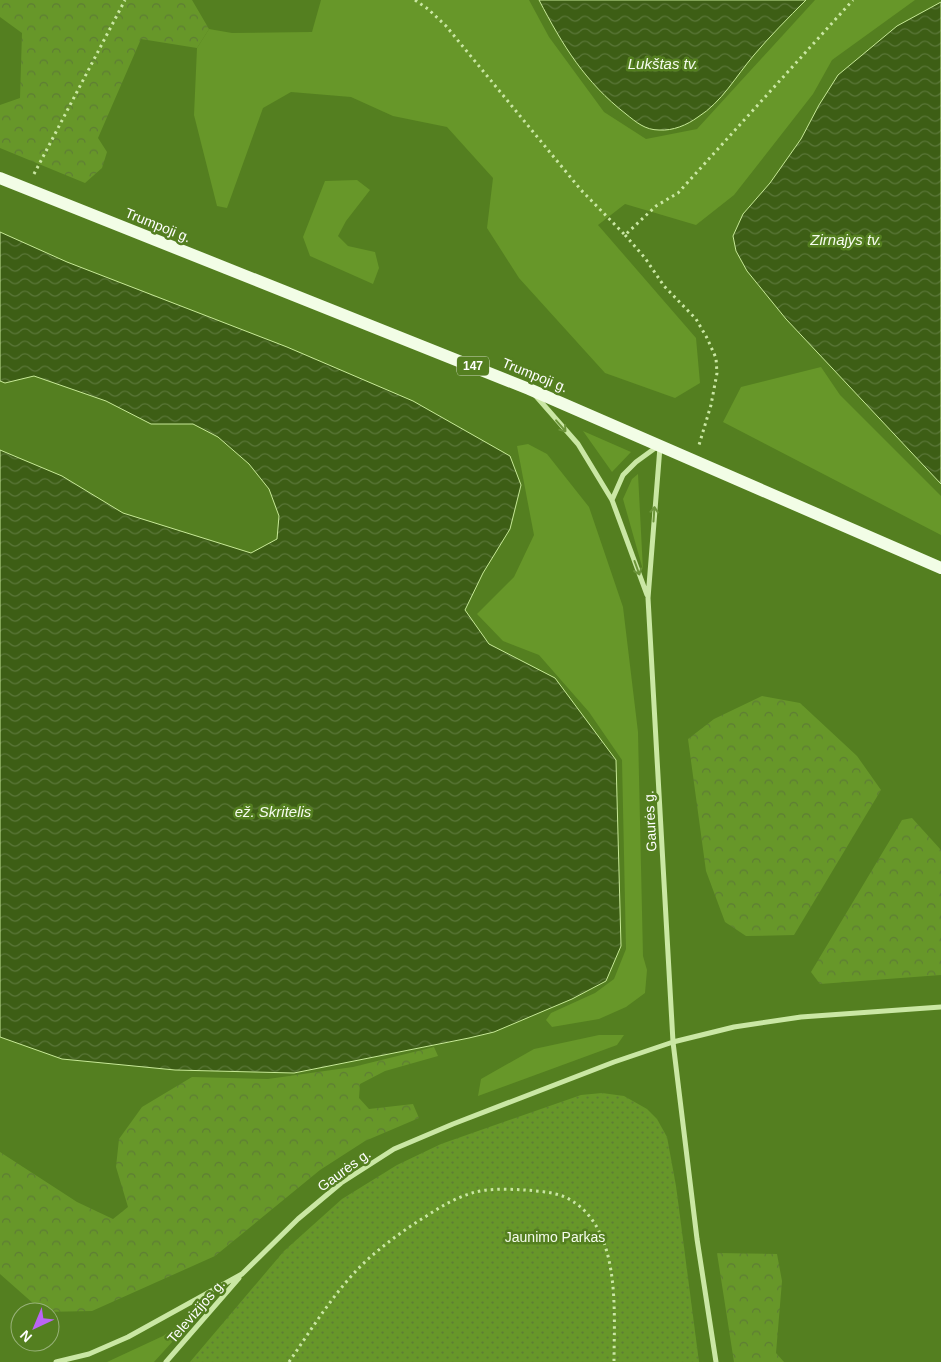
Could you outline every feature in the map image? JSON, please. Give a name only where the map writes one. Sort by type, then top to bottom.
[{"type":"main road","name":"Trumpoji g.","points":[[0,178],[529,389],[941,568]]},
{"type":"street","name":"Gaurės g.","points":[[529,389],[578,444],[612,500],[648,598]]},
{"type":"street","name":"Gaurės g.","points":[[660,445],[648,598],[673,1042],[697,1239],[716,1362]]},
{"type":"street","points":[[612,500],[623,476],[636,462],[660,445]]},
{"type":"street","name":"Gaurės g.","points":[[56,1362],[89,1354],[128,1337],[242,1274],[298,1219],[341,1183],[394,1149],[453,1124],[673,1042],[734,1027],[802,1016],[941,1006]]},
{"type":"street","name":"Televizijos g.","points":[[166,1362],[242,1274]]},
{"type":"path","points":[[26,189],[125,0]]},
{"type":"path","points":[[415,0],[446,26],[581,190],[646,258],[664,286],[696,319],[716,358],[717,373],[704,434],[693,460]]},
{"type":"path","points":[[625,235],[656,206],[678,193],[853,0]]},
{"type":"path","points":[[289,1362],[333,1299],[374,1255],[410,1226],[448,1202],[474,1192],[503,1189],[540,1191],[565,1197],[582,1207],[595,1222],[604,1242],[610,1267],[614,1305],[614,1362]]},
{"type":"green space","points":[[0,0],[192,0],[209,29],[197,48],[141,39],[98,138],[107,152],[102,168],[85,183],[0,148],[0,105],[20,98],[22,33],[0,17]]},
{"type":"green space","points":[[321,0],[529,0],[549,37],[604,112],[646,139],[697,129],[815,0],[915,0],[832,60],[813,94],[734,195],[696,225],[625,204],[598,225],[696,338],[700,383],[675,398],[605,373],[519,278],[487,228],[493,178],[447,127],[393,116],[351,97],[291,92],[263,108],[227,208],[217,206],[194,115],[197,48],[209,29],[232,33],[312,32]]},
{"type":"green space","points":[[357,180],[370,190],[346,221],[338,236],[348,246],[375,252],[379,268],[373,284],[310,256],[303,237],[325,181]]},
{"type":"green space","points":[[821,367],[840,395],[941,496],[941,535],[723,422],[741,387]]},
{"type":"green space","points":[[583,431],[631,452],[612,472]]},
{"type":"green space","points":[[528,444],[547,454],[589,507],[623,607],[638,732],[643,956],[647,970],[645,993],[626,1007],[599,1019],[552,1027],[546,1020],[551,1013],[595,993],[614,979],[626,949],[622,760],[589,712],[539,655],[503,641],[477,614],[514,577],[534,535],[517,446]]},
{"type":"green space","points":[[638,474],[643,570],[623,499],[632,479]]},
{"type":"green space","points":[[762,696],[800,703],[857,756],[881,790],[794,935],[746,936],[725,922],[706,871],[688,739],[714,719]]},
{"type":"green space","points":[[912,818],[941,850],[941,975],[820,984],[811,972],[902,820]]},
{"type":"green space","points":[[599,1035],[624,1035],[617,1045],[478,1096],[481,1079],[534,1049]]},
{"type":"green space","points":[[434,1047],[438,1056],[385,1071],[360,1084],[359,1098],[369,1109],[413,1104],[419,1118],[365,1141],[320,1170],[215,1256],[92,1311],[60,1312],[60,1302],[32,1302],[0,1274],[0,1152],[77,1202],[113,1219],[128,1207],[116,1167],[119,1139],[142,1107],[192,1077],[268,1079],[353,1067]]},
{"type":"green space","name":"Jaunimo Parkas","points":[[602,1093],[624,1096],[647,1109],[657,1119],[667,1137],[676,1186],[699,1362],[190,1362],[284,1251],[342,1199],[397,1165],[441,1144],[581,1095]]},
{"type":"green space","points":[[717,1253],[777,1254],[782,1281],[776,1353],[784,1362],[734,1362]]},
{"type":"green space","points":[[202,1309],[154,1362],[107,1362],[163,1336]]},
{"type":"water","name":"Lukštas tv.","points":[[539,0],[806,0],[760,48],[707,111],[680,127],[654,130],[641,125],[630,117],[598,89],[566,48]]},
{"type":"water","name":"Zirnajys tv.","points":[[941,2],[941,484],[786,319],[747,271],[736,251],[733,236],[743,214],[770,183],[801,139],[838,75],[897,26]]},
{"type":"water","name":"ež. Skritelis","points":[[0,232],[67,262],[287,347],[413,401],[510,456],[521,485],[510,529],[483,573],[465,610],[489,644],[555,678],[616,760],[621,946],[606,981],[572,999],[494,1032],[294,1073],[175,1070],[62,1059],[0,1037],[0,450],[62,476],[123,513],[251,553],[277,539],[279,516],[269,489],[249,464],[218,437],[193,424],[151,424],[106,401],[34,376],[5,383],[0,381]]}]
